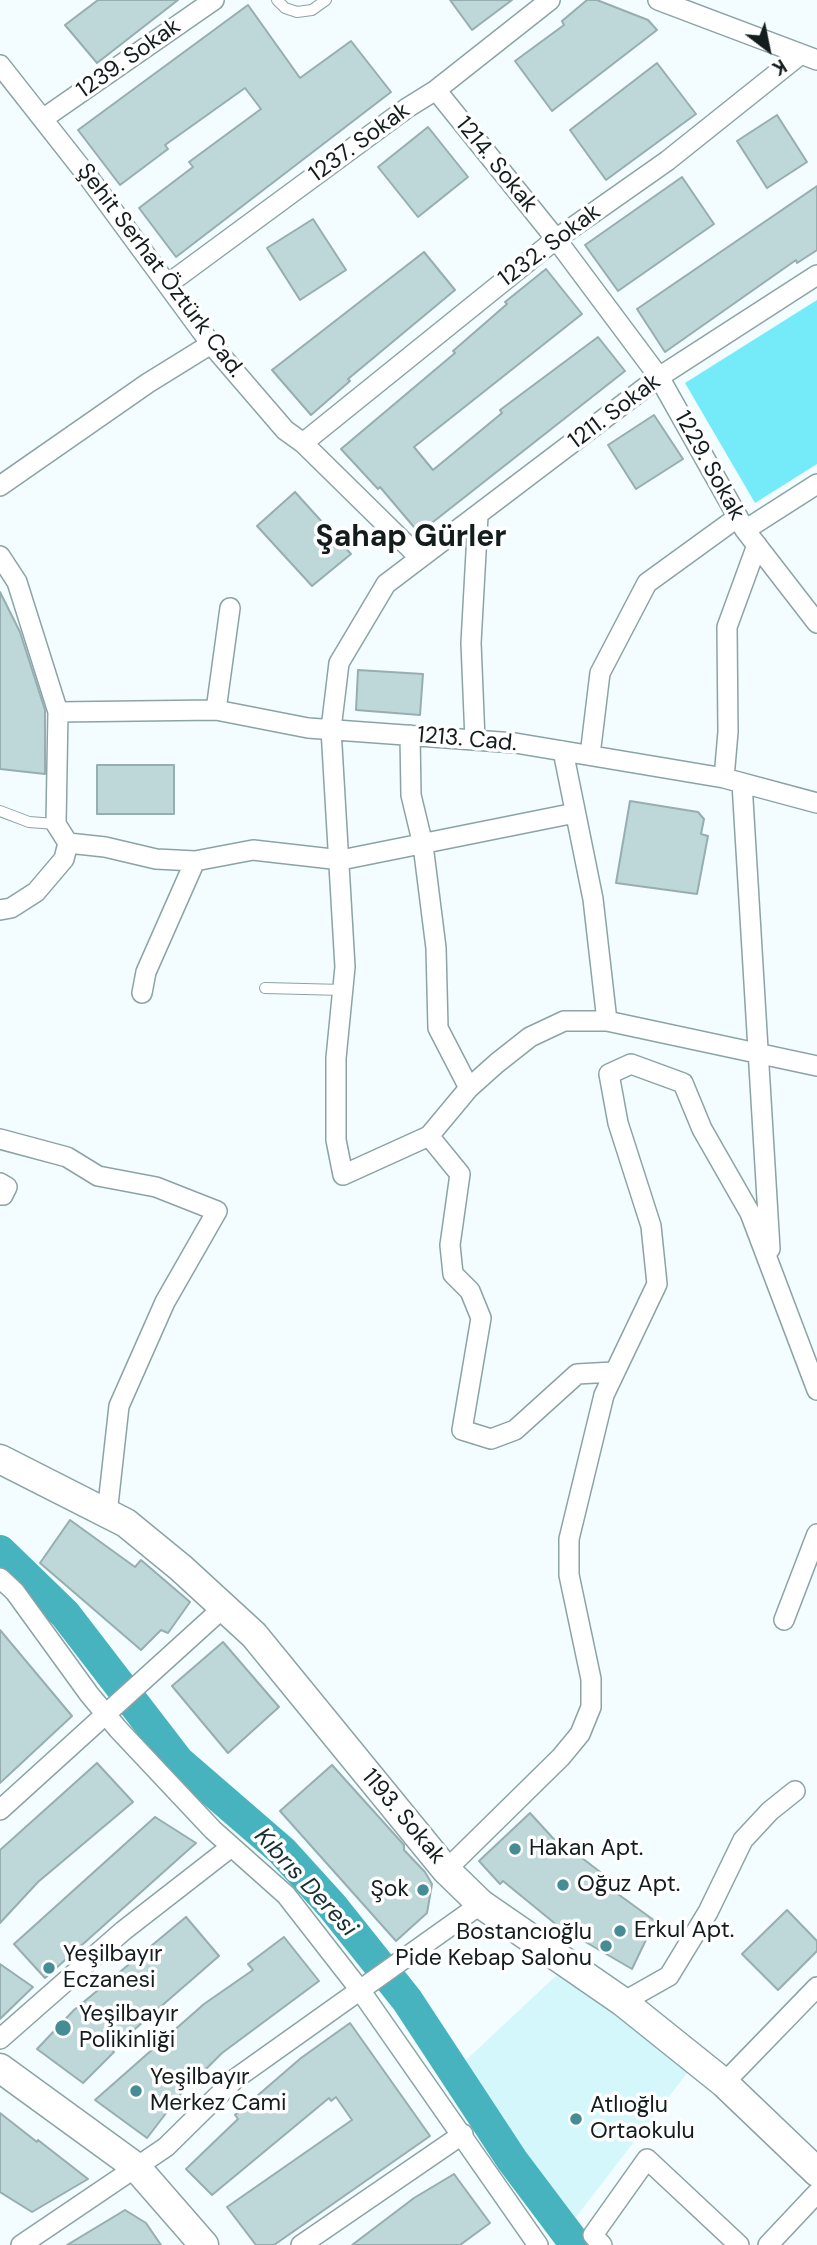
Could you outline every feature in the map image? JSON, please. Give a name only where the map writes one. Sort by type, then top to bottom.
[{"type":"street","name":"1239. Sokak","points":[[44,118],[214,0]]},
{"type":"street","name":"1237. Sokak","points":[[168,284],[407,108],[436,90],[550,0]]},
{"type":"street","points":[[658,0],[809,57]]},
{"type":"street","name":"1232. Sokak","points":[[303,443],[556,239],[809,57]]},
{"type":"street","name":"Şehit Serhat Öztürk Cad.","points":[[0,65],[44,118],[211,344],[285,430],[303,443],[419,558]]},
{"type":"street","name":"1214. Sokak","points":[[436,90],[556,239]]},
{"type":"street","name":"1229. Sokak","points":[[556,239],[659,377],[747,531],[817,623]]},
{"type":"street","name":"1211. Sokak","points":[[429,1136],[343,1175],[336,1140],[336,1058],[345,967],[341,860],[331,729],[339,663],[386,584],[659,377],[817,275]]},
{"type":"street","points":[[0,486],[148,383],[211,344]]},
{"type":"street","points":[[590,755],[600,673],[648,583],[747,531],[817,484]]},
{"type":"street","points":[[475,740],[471,643],[478,516]]},
{"type":"street","points":[[747,531],[727,627],[728,732],[760,1056],[771,1267]]},
{"type":"street","points":[[0,556],[17,582],[58,712],[56,824],[68,843],[64,859],[36,892],[11,908],[0,911]]},
{"type":"street","points":[[216,710],[230,608]]},
{"type":"street","name":"1213. Cad.","points":[[58,712],[216,710],[331,729],[475,740],[590,755],[733,780],[817,803]]},
{"type":"street","points":[[410,735],[411,795],[423,845],[436,948],[438,1028],[469,1088]]},
{"type":"street","points":[[563,751],[593,899],[607,1021]]},
{"type":"street","points":[[68,843],[105,846],[156,859],[195,861],[253,850],[341,860],[575,813]]},
{"type":"street","points":[[142,993],[146,971],[195,861]]},
{"type":"street","points":[[613,1372],[577,1374],[515,1430],[491,1439],[462,1430],[481,1318],[470,1291],[453,1274],[450,1245],[460,1174],[429,1136],[469,1088],[530,1037],[564,1021],[607,1021],[760,1056],[817,1066]]},
{"type":"street","points":[[446,1870],[562,1757],[580,1734],[591,1707],[591,1679],[569,1575],[569,1539],[586,1459],[613,1372],[637,1332],[657,1284],[650,1226],[618,1124],[609,1074],[631,1064],[683,1083],[702,1129],[750,1213],[817,1390]]},
{"type":"street","points":[[0,1139],[67,1157],[98,1177],[156,1187],[217,1211],[165,1302],[118,1406],[107,1514]]},
{"type":"street","points":[[0,1183],[7,1187],[3,1195],[0,1195]]},
{"type":"street","name":"1193. Sokak","points":[[0,1459],[126,1523],[149,1541],[254,1635],[446,1870],[481,1904],[622,2002],[724,2083],[817,2172]]},
{"type":"street","points":[[784,1620],[817,1534]]},
{"type":"street","points":[[0,1578],[15,1592],[106,1711],[231,1847],[286,1895],[360,1990],[538,2245]]},
{"type":"street","points":[[0,1810],[106,1711],[142,1685],[224,1607]]},
{"type":"street","points":[[622,2002],[669,1976],[708,1912],[743,1840],[794,1791]]},
{"type":"street","points":[[0,2039],[123,1931],[231,1847]]},
{"type":"street","points":[[20,2245],[166,2147],[235,2079],[481,1904]]},
{"type":"street","points":[[724,2083],[817,1987]]},
{"type":"street","points":[[0,2068],[136,2167],[204,2245]]},
{"type":"street","points":[[301,2245],[463,2134]]},
{"type":"street","points":[[602,2245],[593,2235],[647,2159],[739,2245]]},
{"type":"street","points":[[768,2245],[817,2193]]},
{"type":"lane","points":[[277,0],[285,8],[297,12],[312,10],[326,0]]},
{"type":"lane","points":[[0,811],[29,822],[56,824]]},
{"type":"lane","points":[[265,988],[343,990]]},
{"type":"shaded area","points":[[817,300],[817,464],[755,503],[685,383]]},
{"type":"shaded area","name":"Atlıoğlu Ortaokulu","points":[[560,1972],[691,2068],[576,2217],[532,2169],[464,2062]]},
{"type":"building","points":[[98,0],[178,0],[97,63],[65,25]]},
{"type":"building","points":[[450,0],[512,0],[472,30]]},
{"type":"building","points":[[587,0],[597,0],[648,20],[657,30],[552,111],[515,61],[564,25],[562,21]]},
{"type":"building","points":[[248,5],[300,78],[351,41],[391,92],[176,257],[139,208],[193,167],[189,162],[261,109],[245,88],[165,145],[168,149],[120,185],[78,130]]},
{"type":"building","points":[[657,63],[696,114],[606,180],[570,130]]},
{"type":"building","points":[[777,115],[807,162],[767,188],[737,141]]},
{"type":"building","points":[[428,127],[468,177],[418,217],[378,167]]},
{"type":"building","points":[[682,177],[714,224],[618,291],[585,245]]},
{"type":"building","points":[[817,186],[817,250],[797,263],[796,260],[665,352],[637,309]]},
{"type":"building","points":[[313,219],[346,270],[300,300],[267,248]]},
{"type":"building","points":[[424,252],[455,290],[348,379],[350,381],[311,415],[272,370]]},
{"type":"building","points":[[546,269],[582,314],[414,447],[433,470],[502,413],[500,410],[598,337],[625,371],[419,533],[380,487],[378,489],[341,449],[455,353],[453,351],[507,304],[505,302]]},
{"type":"building","points":[[654,415],[683,459],[636,489],[608,445]]},
{"type":"building","points":[[295,492],[351,554],[312,586],[257,526]]},
{"type":"building","points":[[0,592],[20,632],[45,710],[45,774],[0,769]]},
{"type":"building","points":[[358,670],[423,674],[420,715],[356,710]]},
{"type":"building","points":[[97,765],[174,765],[174,814],[97,814]]},
{"type":"building","points":[[630,801],[698,812],[704,819],[701,834],[708,836],[697,894],[616,883]]},
{"type":"building","points":[[70,1520],[135,1567],[141,1560],[190,1602],[168,1633],[161,1630],[141,1650],[40,1563]]},
{"type":"building","points":[[0,1630],[72,1716],[0,1783]]},
{"type":"building","points":[[223,1642],[279,1707],[228,1753],[172,1686]]},
{"type":"building","points":[[97,1763],[133,1802],[38,1882],[0,1923],[0,1850]]},
{"type":"building","points":[[332,1765],[404,1845],[404,1850],[425,1872],[432,1884],[427,1913],[396,1941],[280,1811]]},
{"type":"building","points":[[530,1813],[561,1847],[564,1844],[604,1875],[600,1881],[655,1921],[632,1969],[570,1933],[569,1935],[503,1881],[500,1884],[479,1861]]},
{"type":"building","points":[[155,1817],[196,1843],[45,1978],[14,1944]]},
{"type":"building","points":[[787,1910],[817,1941],[817,1951],[778,1990],[742,1954]]},
{"type":"building","points":[[186,1917],[219,1956],[112,2049],[114,2052],[83,2083],[37,2049],[74,2010]]},
{"type":"building","points":[[284,1937],[319,1981],[222,2053],[195,2080],[193,2078],[147,2138],[95,2100],[204,2004],[253,1970],[248,1964]]},
{"type":"building","points":[[0,1964],[33,1987],[0,2019]]},
{"type":"building","points":[[350,2023],[430,2136],[274,2245],[256,2245],[227,2207],[352,2120],[336,2097],[331,2101],[329,2098],[212,2195],[186,2169],[238,2119],[235,2115],[301,2058]]},
{"type":"building","points":[[0,2113],[88,2179],[32,2212],[0,2192]]},
{"type":"building","points":[[454,2174],[490,2223],[460,2245],[352,2245],[414,2198]]},
{"type":"building","points":[[125,2210],[146,2223],[161,2245],[67,2245]]},
{"type":"waterway","name":"Kıbrıs Deresi","points":[[0,1551],[65,1614],[178,1761],[282,1851],[332,1906],[407,2000],[512,2160],[576,2245]]},
{"type":"place","name":"Hakan Apt.","points":[[515,1849]]},
{"type":"place","name":"Oğuz Apt.","points":[[563,1885]]},
{"type":"place","name":"Şok","points":[[423,1890]]},
{"type":"place","name":"Erkul Apt.","points":[[620,1931]]},
{"type":"place","name":"Bostancıoğlu Pide Kebap Salonu","points":[[606,1946]]},
{"type":"place","name":"Yeşilbayır Eczanesi","points":[[49,1968]]},
{"type":"place","name":"Yeşilbayır Polikinliği","points":[[63,2028]]},
{"type":"place","name":"Yeşilbayır Merkez Cami","points":[[136,2091]]},
{"type":"place","name":"Atlıoğlu Ortaokulu","points":[[576,2119]]},
{"type":"district","name":"Şahap Gürler","points":[[411,538]]}]
